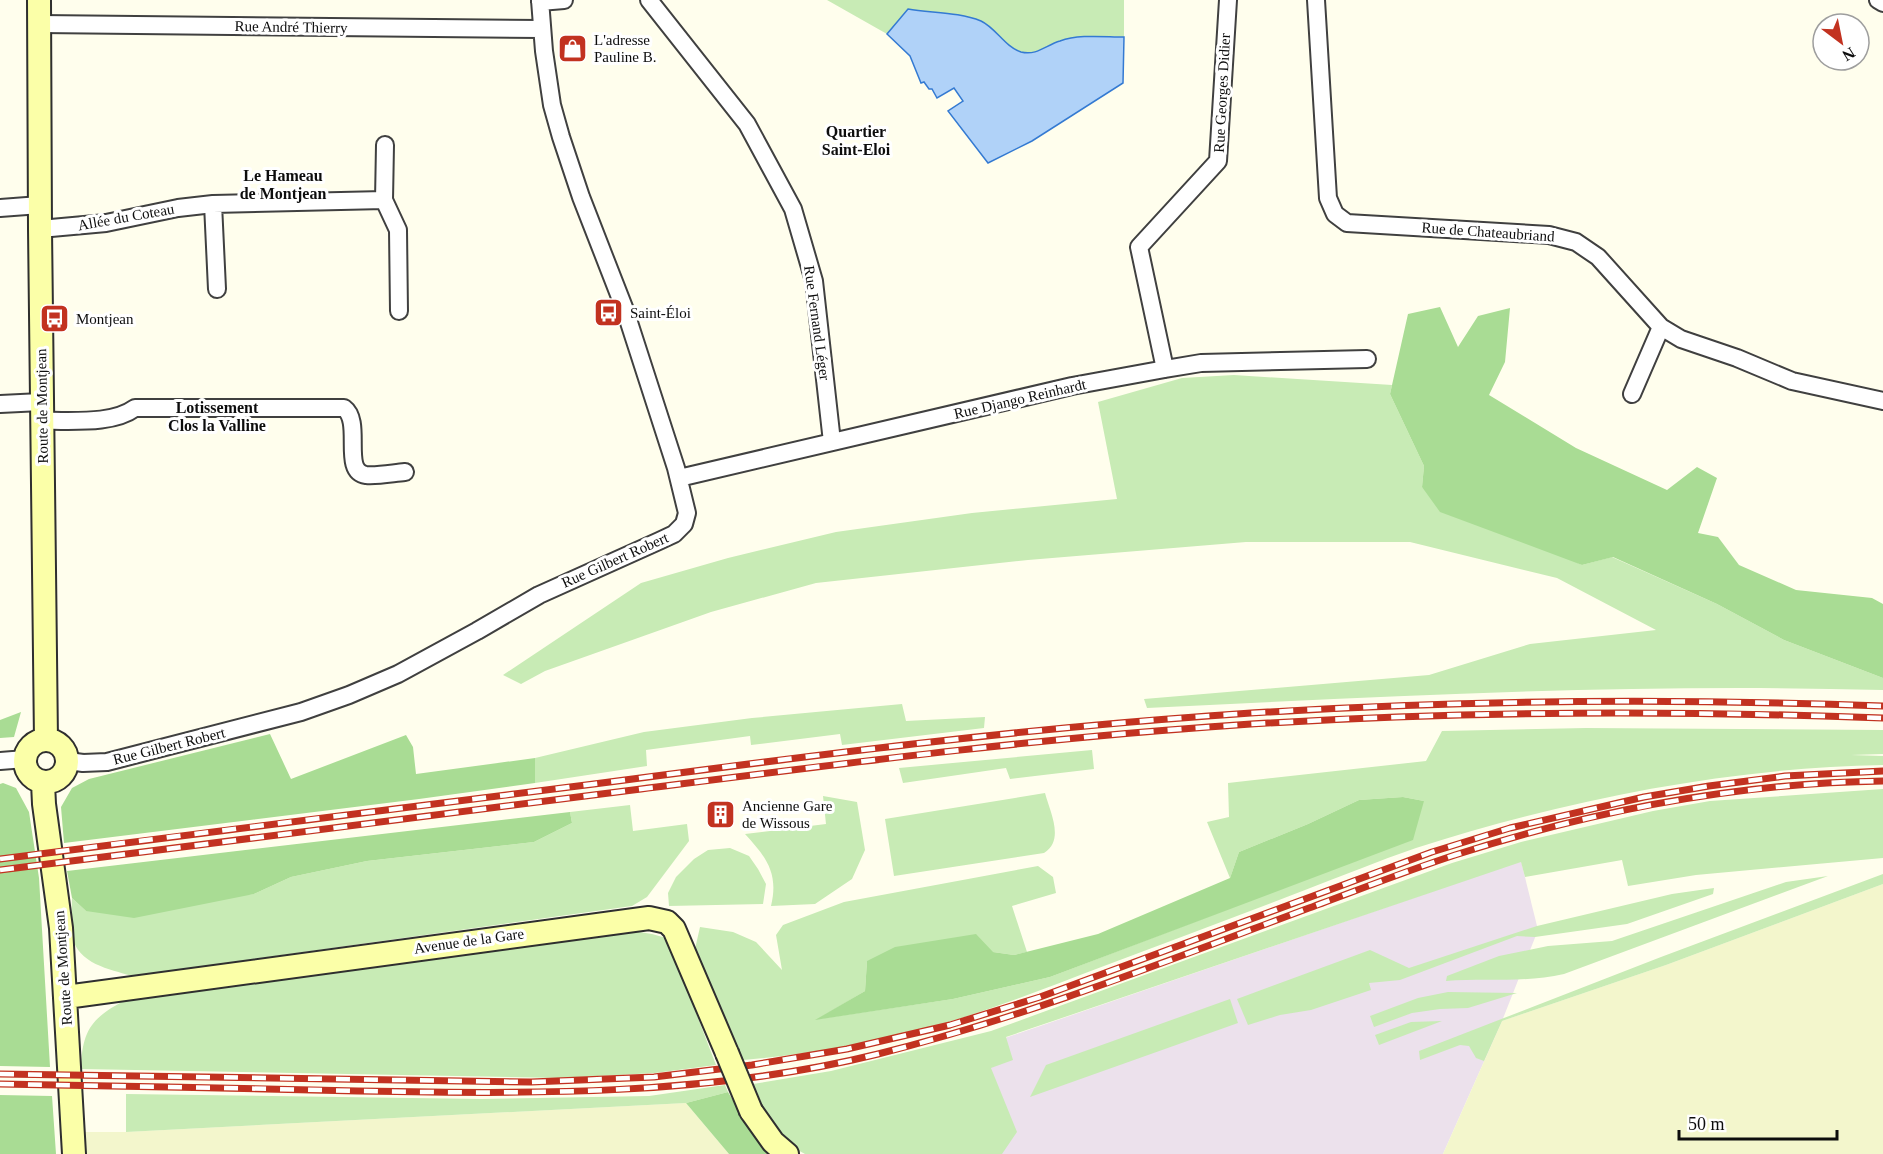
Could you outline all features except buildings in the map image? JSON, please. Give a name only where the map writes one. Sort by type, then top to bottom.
[{"type":"street","name":"Route de Montjean","points":[[39,0],[46,740]]},
{"type":"street","points":[[540,1],[564,0]]},
{"type":"street","name":"Rue Fernand Léger","points":[[649,0],[747,124],[793,209],[814,281],[832,442]]},
{"type":"street","name":"Rue Georges Didier","points":[[1165,369],[1139,247],[1218,161],[1228,0]]},
{"type":"street","name":"Rue de Chateaubriand","points":[[1316,0],[1328,198],[1335,214],[1347,223],[1549,235],[1576,242],[1598,257],[1662,327],[1681,339],[1737,358],[1792,381],[1883,401]]},
{"type":"street","points":[[1878,0],[1883,3]]},
{"type":"street","name":"Rue Gilbert Robert","points":[[68,761],[83,764],[107,762],[301,712],[398,674],[539,595],[674,534],[684,524],[687,513],[679,478],[626,310],[581,197],[552,105],[541,30],[540,1]]},
{"type":"street","name":"Rue André Thierry","points":[[40,24],[541,30]]},
{"type":"street","points":[[385,145],[384,200],[398,230],[399,311]]},
{"type":"street","name":"Allée du Coteau","points":[[40,229],[106,224],[178,208],[213,204],[384,200]]},
{"type":"street","points":[[213,204],[217,289]]},
{"type":"street","points":[[0,208],[40,205]]},
{"type":"street","points":[[1632,394],[1662,327]]},
{"type":"street","name":"Rue Django Reinhardt","points":[[679,478],[1072,386],[1165,369],[1201,363],[1367,359]]},
{"type":"street","points":[[0,404],[42,412],[112,418],[124,415],[135,408],[344,408],[348,410],[353,421],[353,461],[357,470],[365,475],[405,472]]},
{"type":"street","points":[[46,740],[54,741],[61,746],[68,761],[67,768],[58,780],[43,783],[29,775],[25,759],[32,745],[46,740]]},
{"type":"street","points":[[0,761],[25,759]]},
{"type":"street","name":"Route de Montjean","points":[[43,783],[60,917],[74,1154]]},
{"type":"street","name":"Avenue de la Gare","points":[[66,997],[649,918],[667,922],[674,929],[751,1111],[773,1142],[787,1154]]},
{"type":"shaded area","points":[[1521,861],[1538,930],[1502,1021],[1443,1154],[815,1154],[775,1117]]},
{"type":"green space","points":[[827,0],[1124,0],[1124,37],[1075,37],[1027,53],[1015,50],[986,24],[973,18],[908,9],[887,34]]},
{"type":"green space","points":[[1440,307],[1458,347],[1478,316],[1510,308],[1505,362],[1489,395],[1576,448],[1667,490],[1697,467],[1717,478],[1698,533],[1718,537],[1739,565],[1796,590],[1872,598],[1883,604],[1883,678],[1784,640],[1717,604],[1613,557],[1582,565],[1440,512],[1422,487],[1424,466],[1390,394],[1408,314]]},
{"type":"green space","points":[[1234,375],[1392,385],[1390,394],[1424,466],[1422,487],[1582,565],[1612,557],[1717,604],[1784,640],[1883,678],[1883,690],[1607,689],[1147,708],[1144,699],[1429,675],[1530,644],[1656,630],[1557,578],[1410,542],[1246,542],[1028,560],[816,583],[711,612],[545,671],[521,684],[503,675],[641,583],[728,558],[836,532],[972,513],[1117,499],[1098,402],[1182,378]]},
{"type":"green space","points":[[902,704],[906,721],[985,717],[984,728],[842,745],[840,734],[751,745],[750,736],[646,750],[647,766],[535,783],[535,758],[644,732],[752,718]]},
{"type":"green space","points":[[21,712],[14,737],[0,738],[0,720]]},
{"type":"green space","points":[[1586,728],[1883,730],[1883,754],[1851,755],[1883,756],[1883,765],[1764,772],[1705,780],[1588,801],[1530,815],[1416,848],[1042,990],[936,1026],[864,1043],[792,1055],[743,1060],[695,949],[700,927],[733,932],[756,942],[782,970],[776,935],[783,925],[844,902],[1038,866],[1053,877],[1056,893],[1012,906],[1027,952],[1014,955],[993,952],[867,961],[865,991],[818,1019],[953,999],[1050,977],[1223,911],[1424,801],[1403,797],[1359,800],[1239,852],[1230,878],[1207,822],[1229,817],[1228,783],[1426,761],[1442,731]]},
{"type":"green space","points":[[270,734],[291,779],[406,735],[413,747],[416,774],[535,758],[535,783],[64,843],[61,807],[72,788],[89,779]]},
{"type":"green space","points":[[1092,750],[1094,769],[1010,779],[1006,768],[903,783],[899,768]]},
{"type":"green space","points":[[0,784],[16,788],[29,812],[39,878],[50,1067],[0,1066]]},
{"type":"green space","points":[[1883,789],[1883,858],[1696,875],[1628,886],[1622,860],[1525,877],[1521,862],[1006,1037],[1013,1060],[991,1068],[1017,1132],[1002,1154],[805,1154],[786,1141],[771,1125],[753,1084],[831,1071],[991,1031],[1452,863],[1521,842],[1653,811],[1710,801]]},
{"type":"green space","points":[[1045,793],[1055,833],[1054,841],[1044,853],[894,876],[885,819]]},
{"type":"green space","points":[[823,796],[857,802],[865,850],[852,879],[815,904],[771,906],[773,884],[769,866],[745,834],[826,824]]},
{"type":"green space","points":[[1403,797],[1424,801],[1413,840],[1050,977],[953,999],[815,1020],[865,991],[867,961],[895,947],[976,934],[993,952],[1014,955],[1098,934],[1230,878],[1239,852],[1359,800]]},
{"type":"green space","points":[[630,805],[633,831],[687,824],[689,841],[647,897],[632,906],[132,976],[104,968],[88,959],[75,945],[72,936],[72,898],[86,911],[254,894],[291,877],[367,861],[534,842],[572,823],[570,812]]},
{"type":"green space","points":[[570,812],[572,823],[534,842],[367,861],[291,877],[254,894],[134,918],[86,911],[72,898],[67,871]]},
{"type":"green space","points":[[730,848],[749,856],[758,869],[766,884],[763,904],[669,906],[668,893],[676,877],[694,859],[708,850]]},
{"type":"green space","points":[[1883,874],[1883,884],[1666,965],[1502,1021],[1484,1061],[1476,1058],[1469,1046],[1460,1045],[1420,1060],[1419,1051]]},
{"type":"green space","points":[[1828,876],[1564,974],[1520,979],[1446,981],[1447,976],[1499,956],[1548,946],[1612,941],[1786,882]]},
{"type":"green space","points":[[1883,884],[1883,1154],[1443,1154],[1502,1021],[1666,965]]},
{"type":"green space","points":[[1714,888],[1713,894],[1627,924],[1535,937],[1517,936],[1400,980],[1369,983],[1371,990],[1311,1010],[1280,1015],[1248,1025],[1237,999],[1370,950],[1409,968],[1537,926],[1672,894]]},
{"type":"green space","points":[[627,930],[666,938],[716,1065],[655,1073],[561,1078],[81,1069],[84,1043],[92,1025],[106,1011],[129,998]]},
{"type":"green space","points":[[1448,992],[1517,993],[1468,1008],[1412,1013],[1374,1027],[1370,1016],[1418,998]]},
{"type":"green space","points":[[1230,999],[1238,1023],[1030,1097],[1046,1065]]},
{"type":"green space","points":[[1442,1021],[1379,1045],[1375,1035],[1411,1022]]},
{"type":"green space","points":[[725,1085],[728,1092],[686,1103],[126,1132],[126,1094],[481,1099],[649,1096]]},
{"type":"green space","points":[[728,1092],[753,1135],[771,1154],[729,1154],[686,1103]]},
{"type":"green space","points":[[0,1095],[52,1096],[56,1154],[0,1154]]},
{"type":"green space","points":[[686,1103],[729,1154],[83,1154],[81,1132],[126,1132]]},
{"type":"water","points":[[908,9],[973,18],[986,24],[1015,50],[1027,53],[1075,37],[1124,37],[1123,83],[1032,141],[988,163],[948,111],[963,101],[954,88],[937,98],[932,89],[929,89],[924,82],[921,83],[910,56],[887,34]]},
{"type":"railway","points":[[0,859],[835,753],[1156,720],[1318,709],[1479,703],[1640,701],[1883,706]]},
{"type":"railway","points":[[0,870],[864,761],[1162,730],[1318,720],[1560,713],[1883,718]]},
{"type":"railway","points":[[0,1074],[531,1082],[654,1077],[752,1065],[847,1049],[950,1025],[1040,997],[1432,852],[1510,828],[1644,797],[1709,786],[1785,776],[1883,771]]},
{"type":"railway","points":[[0,1084],[423,1092],[554,1092],[685,1085],[814,1068],[878,1054],[1042,1006],[1437,861],[1559,825],[1666,802],[1720,794],[1775,787],[1883,781]]},
{"type":"place","name":"L'adresse Pauline B.","points":[[573,49]]},
{"type":"place","name":"Saint-Éloi","points":[[609,313]]},
{"type":"place","name":"Montjean","points":[[55,319]]},
{"type":"place","name":"Ancienne Gare de Wissous","points":[[721,815]]},
{"type":"district","name":"Quartier Saint-Eloi","points":[[856,140]]},
{"type":"district","name":"Le Hameau de Montjean","points":[[283,184]]},
{"type":"district","name":"Lotissement Clos la Valline","points":[[217,416]]}]
